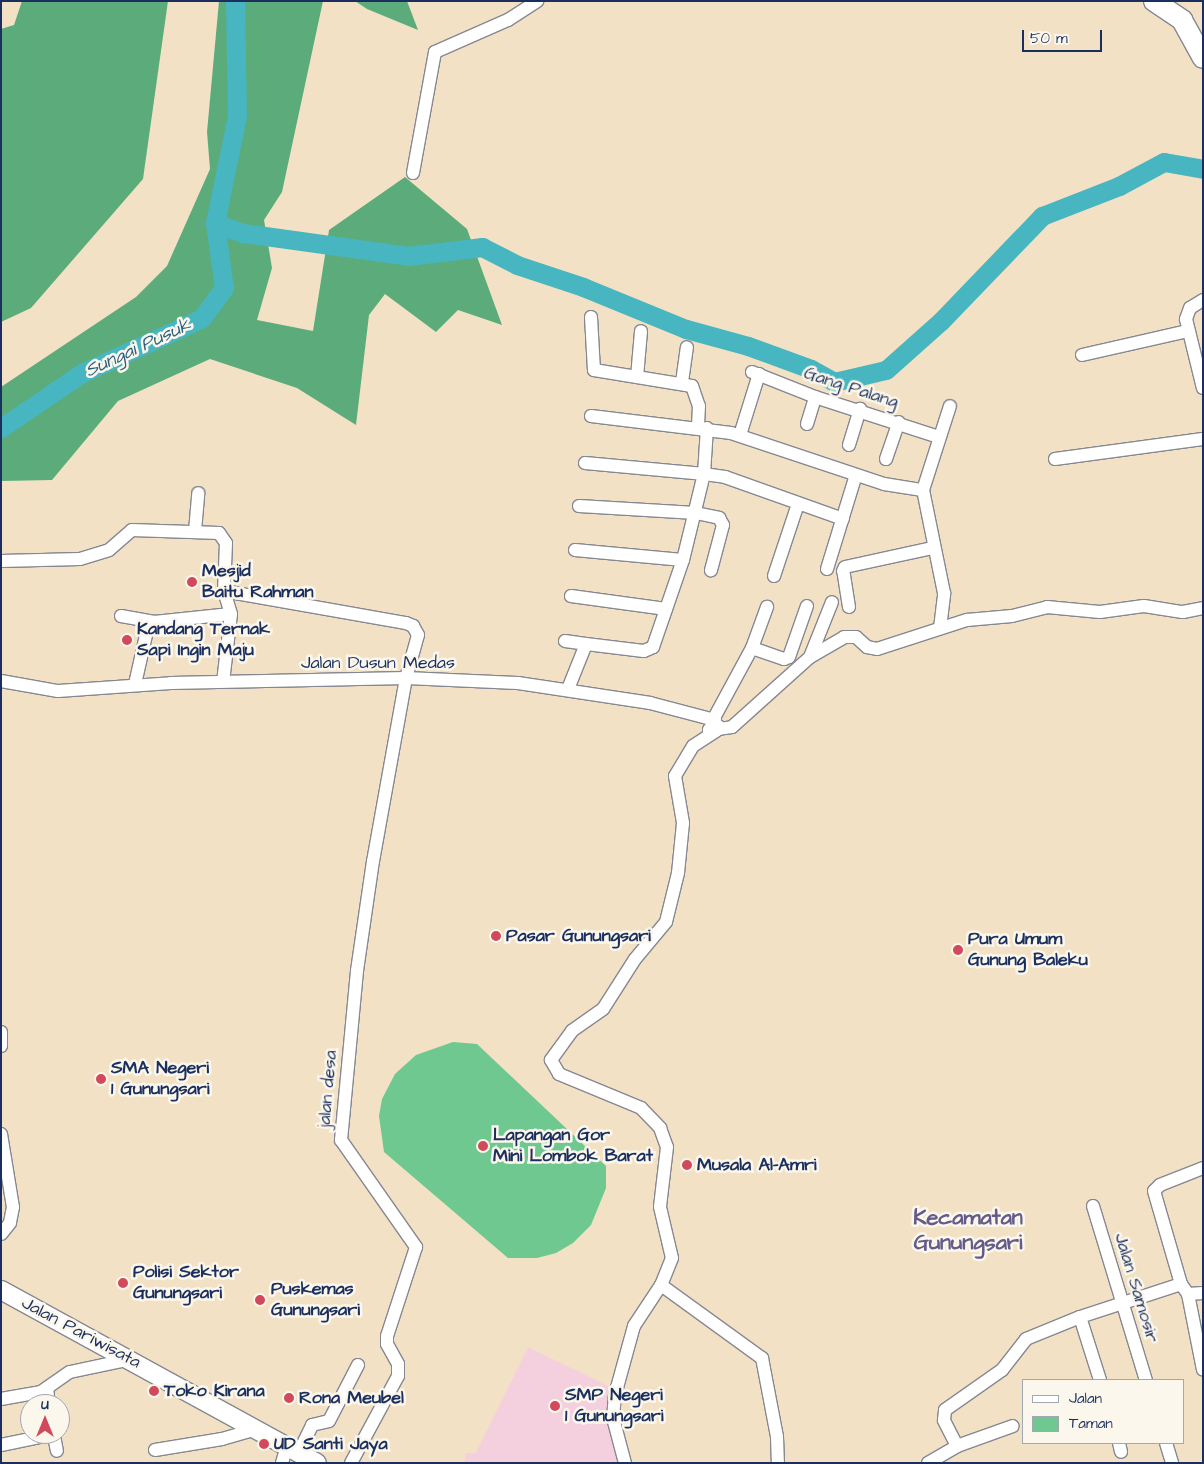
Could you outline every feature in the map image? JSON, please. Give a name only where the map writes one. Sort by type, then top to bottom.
[{"type":"main road","points":[[1154,1],[1182,20],[1203,58]]},
{"type":"main road","name":"Jalan Pariwisata","points":[[1,1290],[258,1429],[289,1454],[317,1463]]},
{"type":"street","points":[[413,173],[435,52],[508,20],[537,1]]},
{"type":"street","points":[[1203,300],[1188,311],[1188,331],[1199,351],[1203,388]]},
{"type":"street","points":[[565,641],[649,650],[656,640],[683,560],[704,474],[703,427],[698,396],[692,386],[682,382],[594,370],[591,317]]},
{"type":"street","points":[[637,377],[641,331]]},
{"type":"street","points":[[1082,355],[1188,331]]},
{"type":"street","points":[[682,382],[687,347]]},
{"type":"street","name":"Gang Palang","points":[[740,435],[755,373],[815,397],[860,408],[939,436]]},
{"type":"street","points":[[807,424],[815,397]]},
{"type":"street","points":[[940,628],[944,593],[933,548],[923,490],[950,406]]},
{"type":"street","points":[[848,445],[860,408]]},
{"type":"street","points":[[591,416],[703,427],[740,435],[884,484],[923,490]]},
{"type":"street","points":[[886,460],[899,422]]},
{"type":"street","points":[[1055,459],[1203,439]]},
{"type":"street","points":[[586,463],[725,477],[843,519]]},
{"type":"street","points":[[827,569],[856,475]]},
{"type":"street","points":[[195,531],[198,493]]},
{"type":"street","points":[[774,576],[798,504]]},
{"type":"street","points":[[579,506],[696,513],[719,518],[722,522],[711,570]]},
{"type":"street","points":[[1,561],[80,559],[109,550],[132,530],[215,532],[225,539],[224,591],[231,614],[223,682]]},
{"type":"street","points":[[849,606],[843,571],[845,567],[933,548]]},
{"type":"street","points":[[575,550],[683,560]]},
{"type":"street","points":[[224,591],[409,624],[416,630],[418,640],[406,678]]},
{"type":"street","points":[[571,596],[666,609]]},
{"type":"street","points":[[810,658],[832,602]]},
{"type":"street","points":[[752,648],[784,659],[788,657],[807,606]]},
{"type":"street","points":[[711,728],[732,727],[810,658],[844,637],[856,637],[867,647],[877,649],[967,620],[1012,616],[1047,607],[1100,612],[1144,606],[1183,612],[1203,608]]},
{"type":"street","points":[[625,1463],[614,1426],[613,1402],[634,1326],[661,1285],[672,1255],[660,1207],[667,1154],[664,1136],[641,1108],[559,1074],[551,1060],[572,1031],[603,1009],[635,959],[666,922],[678,873],[683,823],[675,776],[693,746],[711,728],[752,648],[767,607]]},
{"type":"street","points":[[121,616],[149,622],[231,614]]},
{"type":"street","points":[[135,684],[149,622]]},
{"type":"street","points":[[568,689],[586,644]]},
{"type":"street","name":"Jalan Dusun Medas","points":[[1,681],[58,692],[135,684],[406,678],[518,683],[568,689],[677,708],[711,728]]},
{"type":"street","name":"jalan desa","points":[[351,1463],[398,1376],[397,1361],[387,1344],[387,1336],[416,1247],[341,1140],[369,888],[406,678]]},
{"type":"street","points":[[1,1032],[1,1046]]},
{"type":"street","points":[[1,1136],[13,1207],[10,1223],[1,1234]]},
{"type":"street","points":[[1203,1168],[1155,1188],[1185,1289],[1203,1370]]},
{"type":"street","name":"Jalan Samosir","points":[[1092,1206],[1146,1379]]},
{"type":"street","points":[[661,1285],[762,1358],[777,1436],[778,1463]]},
{"type":"street","points":[[957,1446],[944,1420],[945,1410],[1002,1370],[1026,1339],[1080,1317],[1122,1303],[1185,1289],[1203,1293]]},
{"type":"street","points":[[1080,1317],[1100,1379]]},
{"type":"street","points":[[1,1399],[47,1388],[65,1374],[131,1360]]},
{"type":"street","points":[[289,1454],[312,1424],[329,1421],[358,1365]]},
{"type":"street","points":[[47,1388],[48,1394]]},
{"type":"street","points":[[928,1463],[957,1446],[1013,1426]]},
{"type":"street","points":[[155,1450],[222,1439],[258,1429]]},
{"type":"street","points":[[1,1445],[20,1441]]},
{"type":"street","points":[[56,1444],[57,1451]]},
{"type":"street","points":[[1166,1444],[1172,1463]]},
{"type":"shaded area","name":"SMP Negeri 1 Gunungsari","points":[[528,1347],[614,1389],[620,1463],[464,1463],[466,1453],[476,1453]]},
{"type":"green space","points":[[22,1],[168,1],[143,179],[31,308],[1,322],[1,29],[14,25]]},
{"type":"green space","points":[[219,1],[323,1],[282,192],[264,220],[272,268],[257,320],[313,331],[329,230],[405,177],[467,229],[502,325],[458,310],[436,332],[385,294],[369,315],[356,425],[297,388],[210,359],[118,401],[52,480],[1,481],[1,387],[136,297],[167,266],[210,169],[207,132]]},
{"type":"green space","points":[[355,1],[407,1],[418,30],[367,9]]},
{"type":"green space","name":"Lapangan Gor Mini Lombok Barat","points":[[453,1042],[477,1044],[606,1166],[606,1188],[591,1225],[573,1243],[556,1253],[537,1258],[508,1258],[384,1152],[379,1116],[382,1099],[395,1074],[416,1055]]},
{"type":"waterway","name":"Sungai Pusuk","points":[[1,428],[82,373],[202,318],[224,288],[215,223],[237,116],[235,1]]},
{"type":"waterway","points":[[215,223],[243,233],[408,256],[482,247],[517,265],[583,287],[686,329],[748,346],[811,369],[834,382],[886,370],[941,321],[1042,216],[1119,186],[1164,162],[1203,169]]},
{"type":"place","name":"Mesjid Baitu Rahman","points":[[192,582]]},
{"type":"place","name":"Kandang Ternak Sapi Ingin Maju","points":[[127,640]]},
{"type":"place","name":"Pasar Gunungsari","points":[[496,936]]},
{"type":"place","name":"Pura Umum Gunung Baleku","points":[[958,950]]},
{"type":"place","name":"SMA Negeri 1 Gunungsari","points":[[101,1079]]},
{"type":"place","name":"Lapangan Gor Mini Lombok Barat","points":[[483,1146]]},
{"type":"place","name":"Musala Al-Amri","points":[[687,1165]]},
{"type":"place","name":"Polisi Sektor Gunungsari","points":[[123,1283]]},
{"type":"place","name":"Puskemas Gunungsari","points":[[260,1300]]},
{"type":"place","name":"Toko Kirana","points":[[154,1391]]},
{"type":"place","name":"Rona Meubel","points":[[289,1398]]},
{"type":"place","name":"SMP Negeri 1 Gunungsari","points":[[555,1406]]},
{"type":"place","name":"UD Santi Jaya","points":[[264,1444]]},
{"type":"district","name":"Kecamatan Gunungsari","points":[[968,1230]]}]
